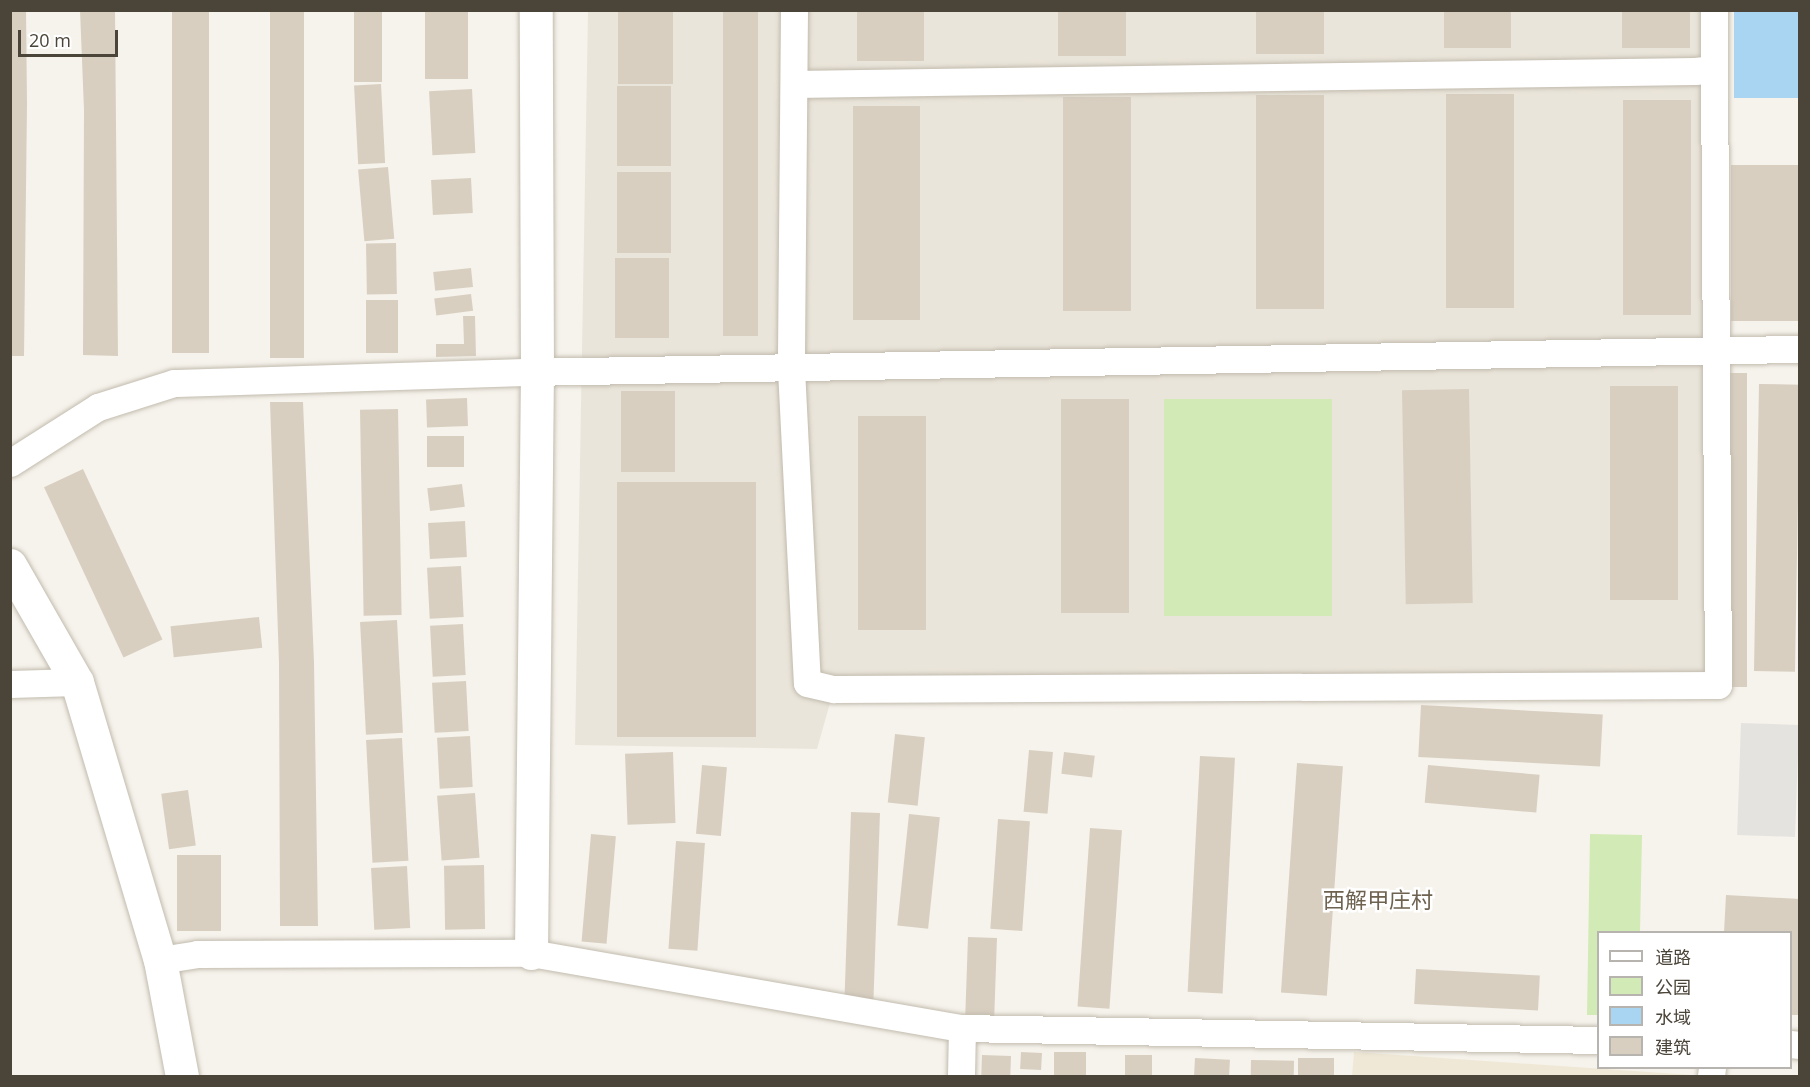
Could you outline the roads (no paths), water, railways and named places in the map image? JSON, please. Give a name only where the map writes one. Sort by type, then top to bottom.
[{"type":"street","points":[[531,953],[537,374],[536,10]]},
{"type":"street","points":[[794,10],[791,369],[807,683],[834,689],[1718,685],[1719,351],[1714,10]]},
{"type":"street","points":[[794,84],[1714,69]]},
{"type":"street","points":[[10,463],[98,407],[174,383],[1800,349]]},
{"type":"street","points":[[10,565],[77,682],[160,960],[182,1077]]},
{"type":"street","points":[[10,684],[77,682]]},
{"type":"street","points":[[160,960],[197,954],[531,953],[962,1028],[1597,1040]]},
{"type":"street","points":[[961,1077],[962,1028]]},
{"type":"water","points":[[1734,11],[1799,11],[1799,98],[1734,98]]},
{"type":"district","name":"西解甲庄村","points":[[1378,900]]}]
